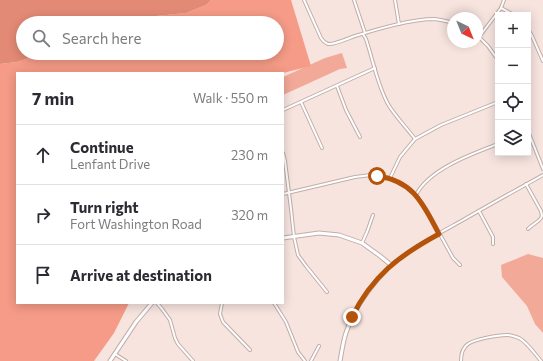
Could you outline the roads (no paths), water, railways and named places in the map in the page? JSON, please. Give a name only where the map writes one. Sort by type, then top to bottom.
[{"type":"main road","points":[[284,238],[319,233],[339,235],[362,243],[391,265],[371,287],[355,312],[346,331],[340,361]]},
{"type":"main road","points":[[110,361],[136,322],[151,304]]},
{"type":"street","points":[[304,0],[321,38],[329,44],[399,24],[436,19],[447,22]]},
{"type":"street","points":[[354,0],[381,90],[388,104],[415,139]]},
{"type":"street","points":[[395,0],[399,24]]},
{"type":"street","points":[[483,30],[501,8],[504,0]]},
{"type":"street","points":[[501,8],[508,12]]},
{"type":"street","points":[[531,34],[543,61]]},
{"type":"street","points":[[483,41],[495,56]]},
{"type":"street","points":[[284,110],[375,68]]},
{"type":"street","points":[[337,86],[346,110],[360,137]]},
{"type":"street","points":[[301,102],[322,148]]},
{"type":"street","points":[[390,178],[400,157],[415,139],[441,125],[495,103]]},
{"type":"street","points":[[531,139],[543,169]]},
{"type":"street","points":[[416,195],[419,189],[427,181],[443,169],[471,154],[495,145]]},
{"type":"street","points":[[284,157],[294,237],[298,254],[327,292]]},
{"type":"street","points":[[284,194],[355,177],[371,175],[390,178],[405,186],[416,195],[453,258],[460,265]]},
{"type":"street","points":[[391,265],[406,253],[526,184],[543,176]]},
{"type":"street","points":[[526,184],[541,211],[542,216],[528,229]]},
{"type":"street","points":[[479,211],[493,237],[494,244]]},
{"type":"street","points":[[362,243],[373,215]]},
{"type":"street","points":[[158,304],[170,320],[178,344],[194,361]]},
{"type":"street","points":[[222,304],[220,314],[222,322],[250,350]]},
{"type":"street","points":[[275,304],[286,322],[298,352],[305,361]]},
{"type":"street","points":[[461,361],[461,355],[464,349],[471,342],[508,335],[522,340],[541,361]]},
{"type":"street","points":[[311,361],[319,346]]},
{"type":"street","points":[[116,354],[126,361]]}]
